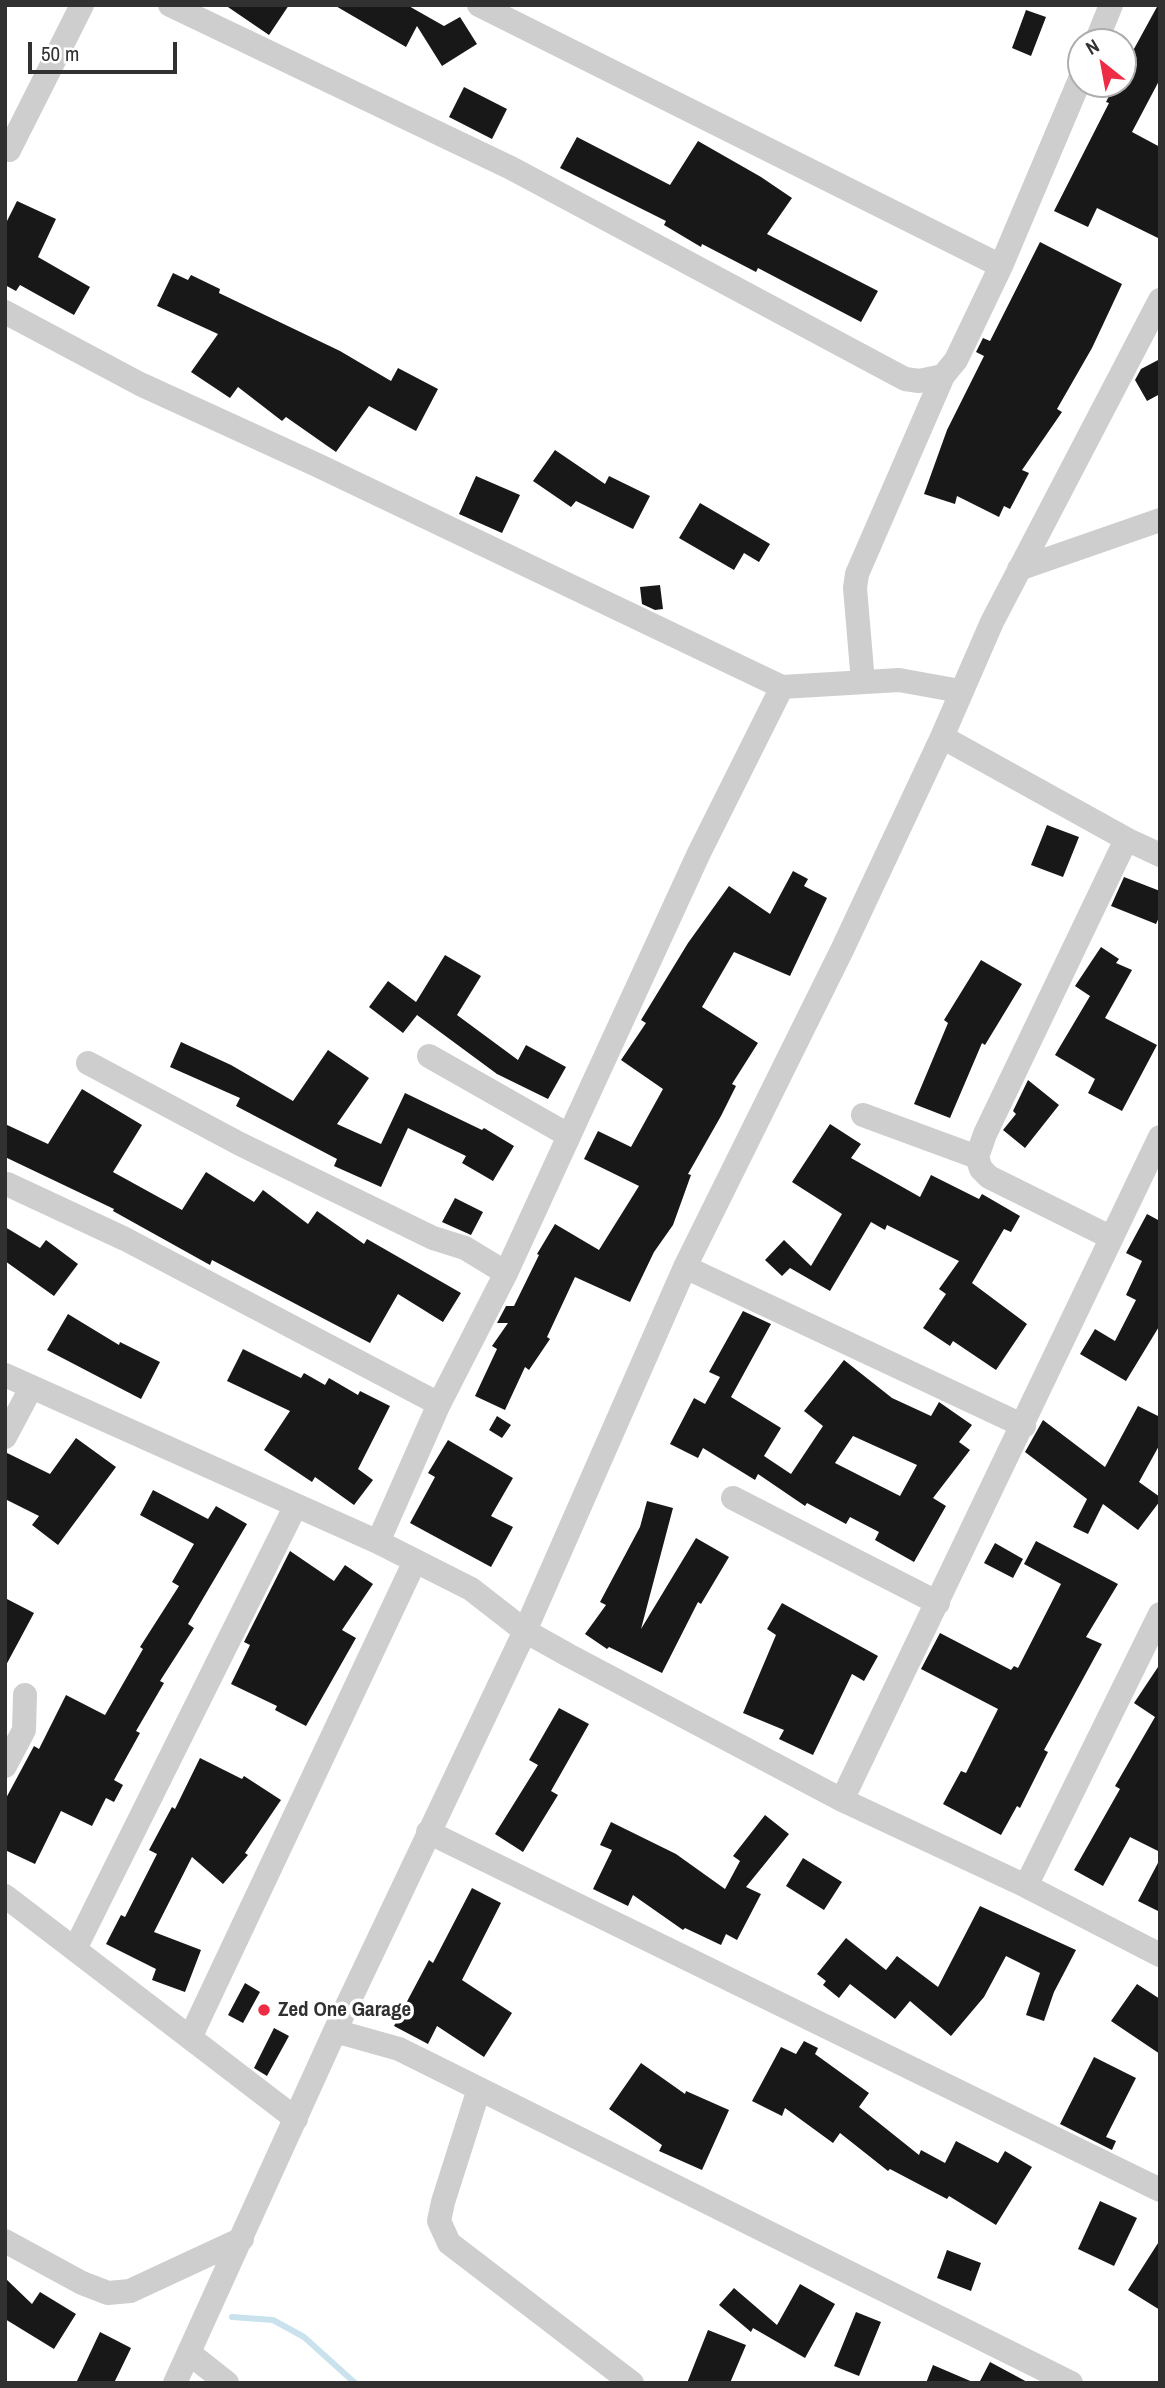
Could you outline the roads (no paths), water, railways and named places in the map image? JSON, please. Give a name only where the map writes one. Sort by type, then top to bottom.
[{"type":"street","points":[[9,150],[82,5]]},
{"type":"street","points":[[170,5],[511,168],[905,379],[930,381],[943,376]]},
{"type":"street","points":[[479,5],[1001,267]]},
{"type":"street","points":[[1102,28],[1111,5]]},
{"type":"street","points":[[863,682],[855,588],[857,574],[943,376],[956,360],[1001,267],[1072,98]]},
{"type":"street","points":[[175,2383],[335,2031],[525,1631],[685,1267],[842,950],[942,737],[960,691],[1019,569],[1160,300]]},
{"type":"street","points":[[5,312],[140,384],[317,465],[782,687],[899,680],[960,691]]},
{"type":"street","points":[[1019,569],[1160,520]]},
{"type":"street","points":[[378,1542],[439,1404],[506,1273],[699,853],[782,687]]},
{"type":"street","points":[[942,737],[1128,841],[1160,855]]},
{"type":"street","points":[[1110,1237],[989,1177],[981,1169],[977,1157],[985,1134],[1109,871],[1128,841]]},
{"type":"street","points":[[429,1056],[568,1135]]},
{"type":"street","points":[[88,1063],[240,1144],[433,1238],[465,1248],[506,1273]]},
{"type":"street","points":[[863,1115],[977,1157]]},
{"type":"street","points":[[842,1800],[1024,1426],[1110,1237],[1160,1137]]},
{"type":"street","points":[[7,1184],[124,1239],[439,1404]]},
{"type":"street","points":[[685,1267],[1024,1426]]},
{"type":"street","points":[[5,1375],[378,1542],[471,1589],[525,1631],[842,1800],[1026,1886],[1160,1955]]},
{"type":"street","points":[[5,1437],[31,1388]]},
{"type":"street","points":[[733,1498],[938,1603]]},
{"type":"street","points":[[76,1947],[295,1507]]},
{"type":"street","points":[[190,2038],[415,1561]]},
{"type":"street","points":[[1026,1886],[1160,1614]]},
{"type":"street","points":[[5,1766],[24,1730],[25,1695]]},
{"type":"street","points":[[428,1832],[1160,2190]]},
{"type":"street","points":[[5,1896],[76,1947],[296,2119]]},
{"type":"street","points":[[335,2031],[399,2049],[1071,2383]]},
{"type":"street","points":[[480,2089],[439,2221],[449,2243],[632,2383]]},
{"type":"street","points":[[5,2241],[82,2283],[108,2293],[130,2291],[242,2239]]},
{"type":"street","points":[[189,2353],[227,2383]]},
{"type":"waterway","points":[[232,2317],[273,2320],[304,2337],[355,2383]]},
{"type":"place","name":"Zed One Garage","points":[[264,2010]]}]
